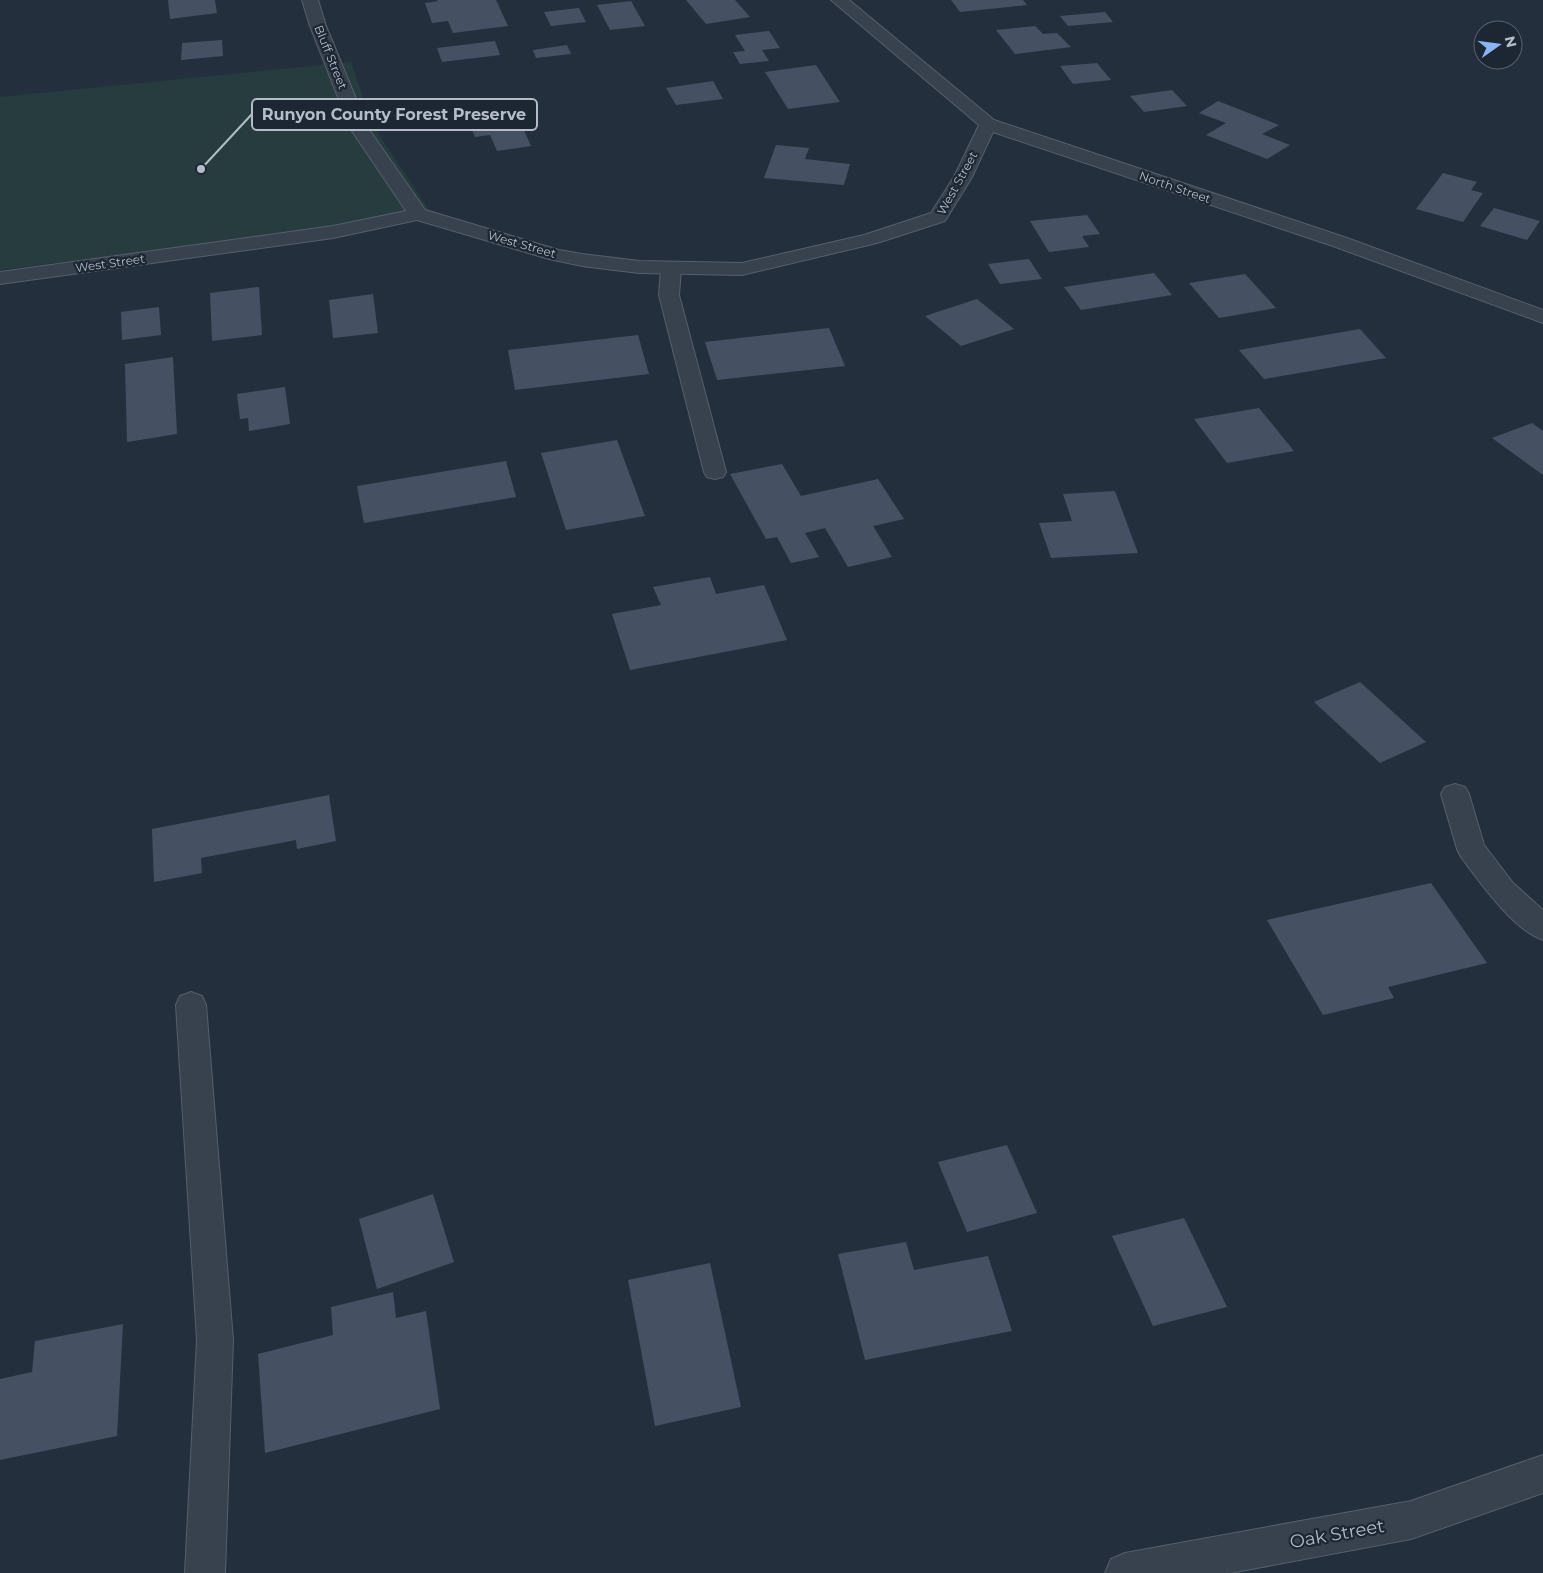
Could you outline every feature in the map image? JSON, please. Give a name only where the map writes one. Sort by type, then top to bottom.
[{"type":"street","name":"Bluff Street","points":[[310,0],[318,26],[359,128],[418,214]]},
{"type":"street","name":"North Street","points":[[839,0],[988,124],[1340,242],[1543,317]]},
{"type":"street","name":"West Street","points":[[0,278],[333,232],[418,214],[556,255],[606,264],[671,269],[742,268],[870,240],[938,218],[963,177],[988,124]]},
{"type":"street","points":[[671,269],[669,295],[715,472]]},
{"type":"street","points":[[1455,794],[1471,849],[1503,891],[1543,928]]},
{"type":"street","points":[[191,1005],[215,1340],[205,1573]]},
{"type":"street","name":"Oak Street","points":[[1125,1573],[1411,1520],[1543,1474]]},
{"type":"green space","points":[[351,62],[373,126],[430,211],[317,230],[0,270],[0,97]]},
{"type":"building","points":[[168,0],[215,0],[217,13],[170,19]]},
{"type":"building","points":[[437,0],[496,0],[508,26],[453,33],[448,21],[432,23],[425,3]]},
{"type":"building","points":[[686,0],[735,0],[750,17],[706,24]]},
{"type":"building","points":[[951,0],[1023,0],[1027,5],[960,12]]},
{"type":"building","points":[[631,1],[645,26],[610,30],[597,5]]},
{"type":"building","points":[[579,8],[586,22],[551,26],[544,12]]},
{"type":"building","points":[[1105,12],[1113,22],[1068,26],[1060,16]]},
{"type":"building","points":[[1035,26],[1043,34],[1057,33],[1071,47],[1015,54],[996,30]]},
{"type":"building","points":[[769,31],[780,48],[762,50],[769,61],[740,64],[733,52],[745,51],[735,35]]},
{"type":"building","points":[[222,40],[223,56],[181,60],[182,43]]},
{"type":"building","points":[[495,41],[500,55],[442,62],[437,48]]},
{"type":"building","points":[[567,45],[571,54],[536,58],[533,50]]},
{"type":"building","points":[[1097,63],[1111,80],[1073,84],[1060,66]]},
{"type":"building","points":[[816,65],[840,102],[788,109],[765,72]]},
{"type":"building","points":[[713,81],[723,99],[676,105],[666,88]]},
{"type":"building","points":[[1172,90],[1187,106],[1144,112],[1130,96]]},
{"type":"building","points":[[510,98],[531,146],[497,151],[490,135],[475,137],[462,105]]},
{"type":"building","points":[[1218,101],[1279,125],[1262,134],[1290,145],[1267,159],[1206,135],[1226,123],[1199,113]]},
{"type":"building","points":[[776,145],[809,148],[805,159],[850,164],[844,185],[764,178]]},
{"type":"building","points":[[1443,173],[1477,182],[1471,190],[1483,193],[1463,222],[1416,209]]},
{"type":"building","points":[[1494,208],[1540,221],[1527,240],[1480,226]]},
{"type":"building","points":[[1087,215],[1100,234],[1082,236],[1089,247],[1049,252],[1030,221]]},
{"type":"building","points":[[1029,259],[1042,279],[1000,284],[988,264]]},
{"type":"building","points":[[1154,273],[1172,295],[1081,310],[1064,287]]},
{"type":"building","points":[[1245,274],[1276,308],[1219,318],[1189,283]]},
{"type":"building","points":[[259,287],[262,335],[212,341],[210,293]]},
{"type":"building","points":[[373,294],[378,333],[333,338],[329,300]]},
{"type":"building","points":[[977,299],[1014,329],[961,346],[925,316]]},
{"type":"building","points":[[159,307],[161,335],[122,340],[121,312]]},
{"type":"building","points":[[829,328],[845,366],[717,380],[705,342]]},
{"type":"building","points":[[1360,329],[1386,358],[1264,379],[1239,350]]},
{"type":"building","points":[[638,335],[649,374],[515,390],[508,350]]},
{"type":"building","points":[[173,357],[177,434],[127,442],[125,364]]},
{"type":"building","points":[[285,387],[290,424],[249,431],[248,418],[240,419],[237,394]]},
{"type":"building","points":[[1259,408],[1294,451],[1227,463],[1194,419]]},
{"type":"building","points":[[1532,423],[1543,431],[1543,475],[1492,438]]},
{"type":"building","points":[[617,440],[645,516],[566,530],[541,453]]},
{"type":"building","points":[[506,461],[516,497],[364,523],[357,486]]},
{"type":"building","points":[[782,464],[801,496],[878,479],[904,519],[873,526],[892,557],[848,567],[825,528],[805,533],[819,557],[791,563],[777,537],[766,539],[730,474]]},
{"type":"building","points":[[1115,491],[1138,553],[1051,558],[1039,523],[1072,521],[1063,494]]},
{"type":"building","points":[[710,577],[716,594],[764,585],[787,640],[630,670],[612,614],[661,605],[653,587]]},
{"type":"building","points":[[1360,682],[1426,742],[1380,763],[1314,702]]},
{"type":"building","points":[[329,795],[336,841],[297,849],[296,840],[201,858],[202,873],[154,882],[152,829]]},
{"type":"building","points":[[1431,883],[1487,963],[1388,987],[1394,998],[1323,1015],[1267,920]]},
{"type":"building","points":[[1007,1145],[1037,1213],[967,1232],[938,1162]]},
{"type":"building","points":[[433,1194],[454,1262],[377,1289],[359,1219]]},
{"type":"building","points":[[1184,1218],[1227,1307],[1153,1326],[1112,1236]]},
{"type":"building","points":[[906,1242],[914,1270],[988,1256],[1012,1331],[865,1360],[838,1254]]},
{"type":"building","points":[[710,1263],[741,1407],[655,1426],[628,1280]]},
{"type":"building","points":[[393,1292],[396,1318],[426,1311],[440,1409],[265,1453],[258,1354],[333,1335],[331,1307]]},
{"type":"building","points":[[123,1324],[117,1436],[0,1460],[0,1379],[32,1372],[35,1341]]},
{"type":"place","name":"Runyon County Forest Preserve","points":[[201,169]]}]
